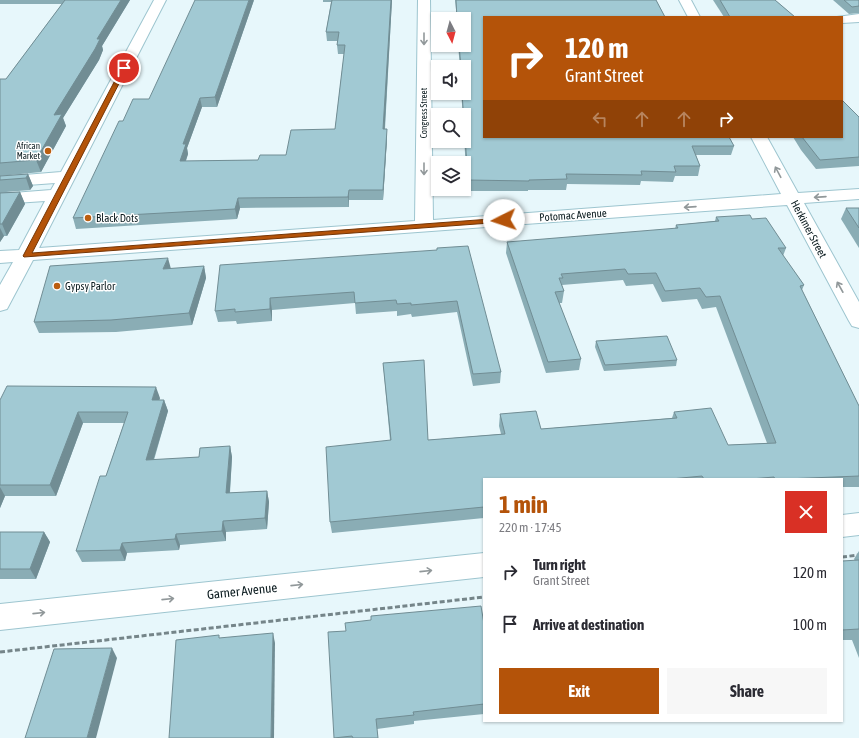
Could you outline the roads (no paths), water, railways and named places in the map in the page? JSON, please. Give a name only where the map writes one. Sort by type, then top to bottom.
[{"type":"street","points":[[0,304],[160,0]]},
{"type":"street","name":"Congress Street","points":[[424,0],[424,226]]},
{"type":"street","points":[[685,0],[693,16]]},
{"type":"street","points":[[843,19],[859,18]]},
{"type":"street","name":"Herkimer Street","points":[[760,138],[859,321]]},
{"type":"street","points":[[0,182],[68,177]]},
{"type":"street","points":[[0,199],[58,194]]},
{"type":"street","name":"Potomac Avenue","points":[[0,257],[859,194]]},
{"type":"street","points":[[843,526],[859,524]]},
{"type":"street","name":"Garner Avenue","points":[[0,617],[483,565]]},
{"type":"place","name":"African Market","points":[[48,151]]},
{"type":"place","name":"Black Dots","points":[[88,218]]},
{"type":"place","name":"Gypsy Parlor","points":[[57,286]]}]
